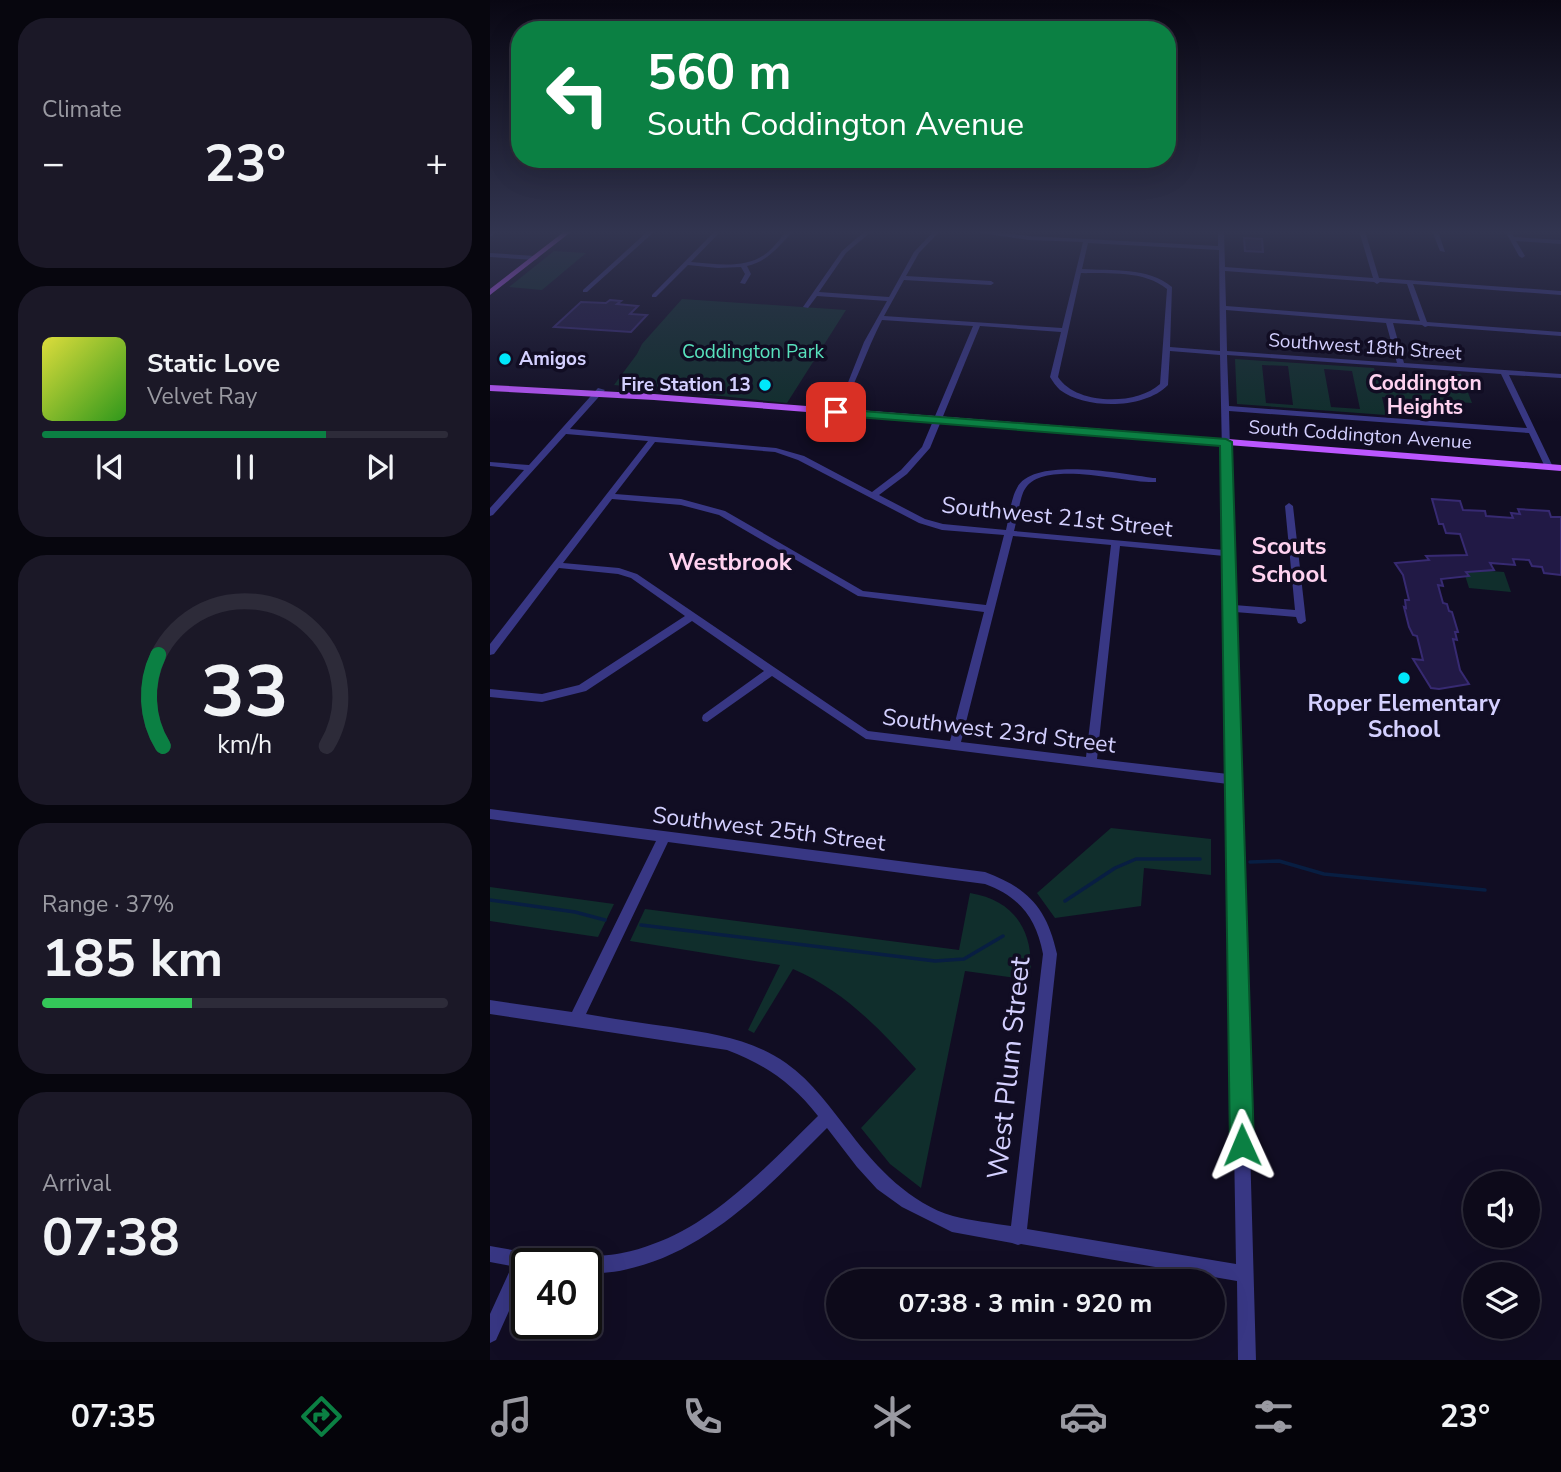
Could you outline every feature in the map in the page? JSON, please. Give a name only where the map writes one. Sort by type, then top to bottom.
[{"type":"main road","name":"South Coddington Avenue","points":[[490,380],[598,393]]},
{"type":"main road","name":"South Coddington Avenue","points":[[490,388],[612,394],[1561,468]]},
{"type":"street","points":[[806,307],[815,294]]},
{"type":"street","points":[[822,294],[891,299]]},
{"type":"street","points":[[836,412],[851,386],[867,342],[894,294]]},
{"type":"street","points":[[1073,294],[1054,377],[1056,385],[1064,391],[1086,398],[1126,401],[1155,395],[1164,386],[1170,294]]},
{"type":"street","points":[[1223,294],[1247,1360]]},
{"type":"street","points":[[1414,294],[1425,325]]},
{"type":"street","points":[[1223,308],[1356,316],[1425,325],[1561,334]]},
{"type":"street","points":[[880,318],[1065,330]]},
{"type":"street","points":[[1389,321],[1401,366]]},
{"type":"street","points":[[873,495],[915,461],[926,448],[977,325]]},
{"type":"street","name":"Southwest 18th Street","points":[[1166,349],[1561,376]]},
{"type":"street","points":[[1504,372],[1549,467]]},
{"type":"street","points":[[490,513],[598,393]]},
{"type":"street","points":[[1225,408],[1531,431]]},
{"type":"street","name":"Southwest 21st Street","points":[[564,431],[776,450],[801,458],[931,524],[1228,553]]},
{"type":"street","points":[[490,651],[654,438]]},
{"type":"street","points":[[490,464],[531,468]]},
{"type":"street","points":[[954,747],[1018,492],[1030,477],[1057,472],[1153,480]]},
{"type":"street","points":[[610,496],[681,502],[722,513],[861,594],[989,608]]},
{"type":"street","points":[[1230,608],[1301,618],[1289,506]]},
{"type":"street","points":[[1091,763],[1116,543]]},
{"type":"street","name":"Southwest 23rd Street","points":[[557,565],[626,572],[866,735],[1234,780]]},
{"type":"street","points":[[490,693],[542,698],[582,688],[692,616]]},
{"type":"street","points":[[707,719],[771,671]]},
{"type":"street","name":"Southwest 25th Street","points":[[490,814],[985,878],[1014,891],[1033,908]]},
{"type":"street","points":[[576,1020],[665,836]]},
{"type":"street","name":"West Plum Street","points":[[1018,1237],[1049,969],[1047,937],[1033,908]]},
{"type":"street","points":[[490,1007],[727,1043],[750,1050],[791,1074],[883,1183],[902,1199],[952,1224],[1245,1273]]},
{"type":"street","points":[[602,1264],[630,1261],[698,1232],[753,1190],[829,1116]]},
{"type":"street","points":[[490,1254],[511,1258]]},
{"type":"street","points":[[490,1334],[511,1287]]},
{"type":"green space","name":"Coddington Park","points":[[682,299],[846,310],[787,403],[614,385],[642,344]]},
{"type":"green space","points":[[1235,359],[1374,368],[1379,384],[1462,390],[1456,374],[1461,374],[1472,403],[1382,397],[1386,415],[1237,404]],"holes":[[[1262,365],[1288,366],[1293,405],[1266,403]],[[1324,369],[1352,371],[1360,409],[1331,407]]]},
{"type":"green space","points":[[1463,569],[1504,572],[1511,592],[1469,588]]},
{"type":"green space","points":[[1111,828],[1211,839],[1211,875],[1144,868],[1141,906],[1055,918],[1037,893]]},
{"type":"green space","points":[[490,887],[614,904],[598,937],[490,921]]},
{"type":"green space","points":[[970,893],[1000,904],[1020,923],[1029,949],[1030,980],[965,971],[921,1188],[890,1164],[861,1128],[916,1069],[860,1012],[828,988],[793,969],[754,1033],[748,1030],[780,965],[630,941],[645,909],[959,950]]},
{"type":"building","points":[[610,300],[621,301],[617,304],[638,306],[630,314],[647,315],[631,332],[554,327],[581,302],[606,303]]},
{"type":"building","name":"Roper Elementary School","points":[[1432,499],[1460,501],[1463,510],[1485,511],[1486,516],[1513,518],[1511,513],[1520,514],[1518,509],[1549,511],[1551,517],[1561,517],[1561,575],[1544,573],[1542,567],[1532,566],[1529,560],[1513,559],[1515,565],[1490,563],[1494,570],[1466,572],[1469,576],[1441,579],[1443,586],[1438,585],[1443,603],[1447,604],[1452,612],[1458,632],[1455,632],[1457,640],[1453,639],[1460,670],[1469,684],[1439,689],[1431,688],[1413,659],[1423,660],[1417,636],[1413,635],[1409,627],[1404,607],[1406,608],[1405,600],[1409,600],[1403,575],[1395,563],[1429,560],[1426,556],[1467,555],[1460,534],[1446,533],[1443,524],[1439,524]]},
{"type":"waterway","points":[[1065,901],[1115,868],[1136,859],[1200,859]]},
{"type":"waterway","points":[[1250,862],[1279,861],[1324,874],[1485,890]]},
{"type":"waterway","points":[[490,900],[575,912],[605,920]]},
{"type":"waterway","points":[[641,925],[935,961],[964,959],[1003,936]]},
{"type":"place","name":"Amigos","points":[[505,359]]},
{"type":"place","name":"Fire Station 13","points":[[765,385]]},
{"type":"place","name":"Roper Elementary School","points":[[1404,678]]},
{"type":"district","name":"Coddington Heights","points":[[1425,395]]},
{"type":"district","name":"Scouts School","points":[[1289,560]]},
{"type":"district","name":"Westbrook","points":[[730,562]]},
{"type":"route","points":[[836,412],[1226,442],[1242,1145]]}]
